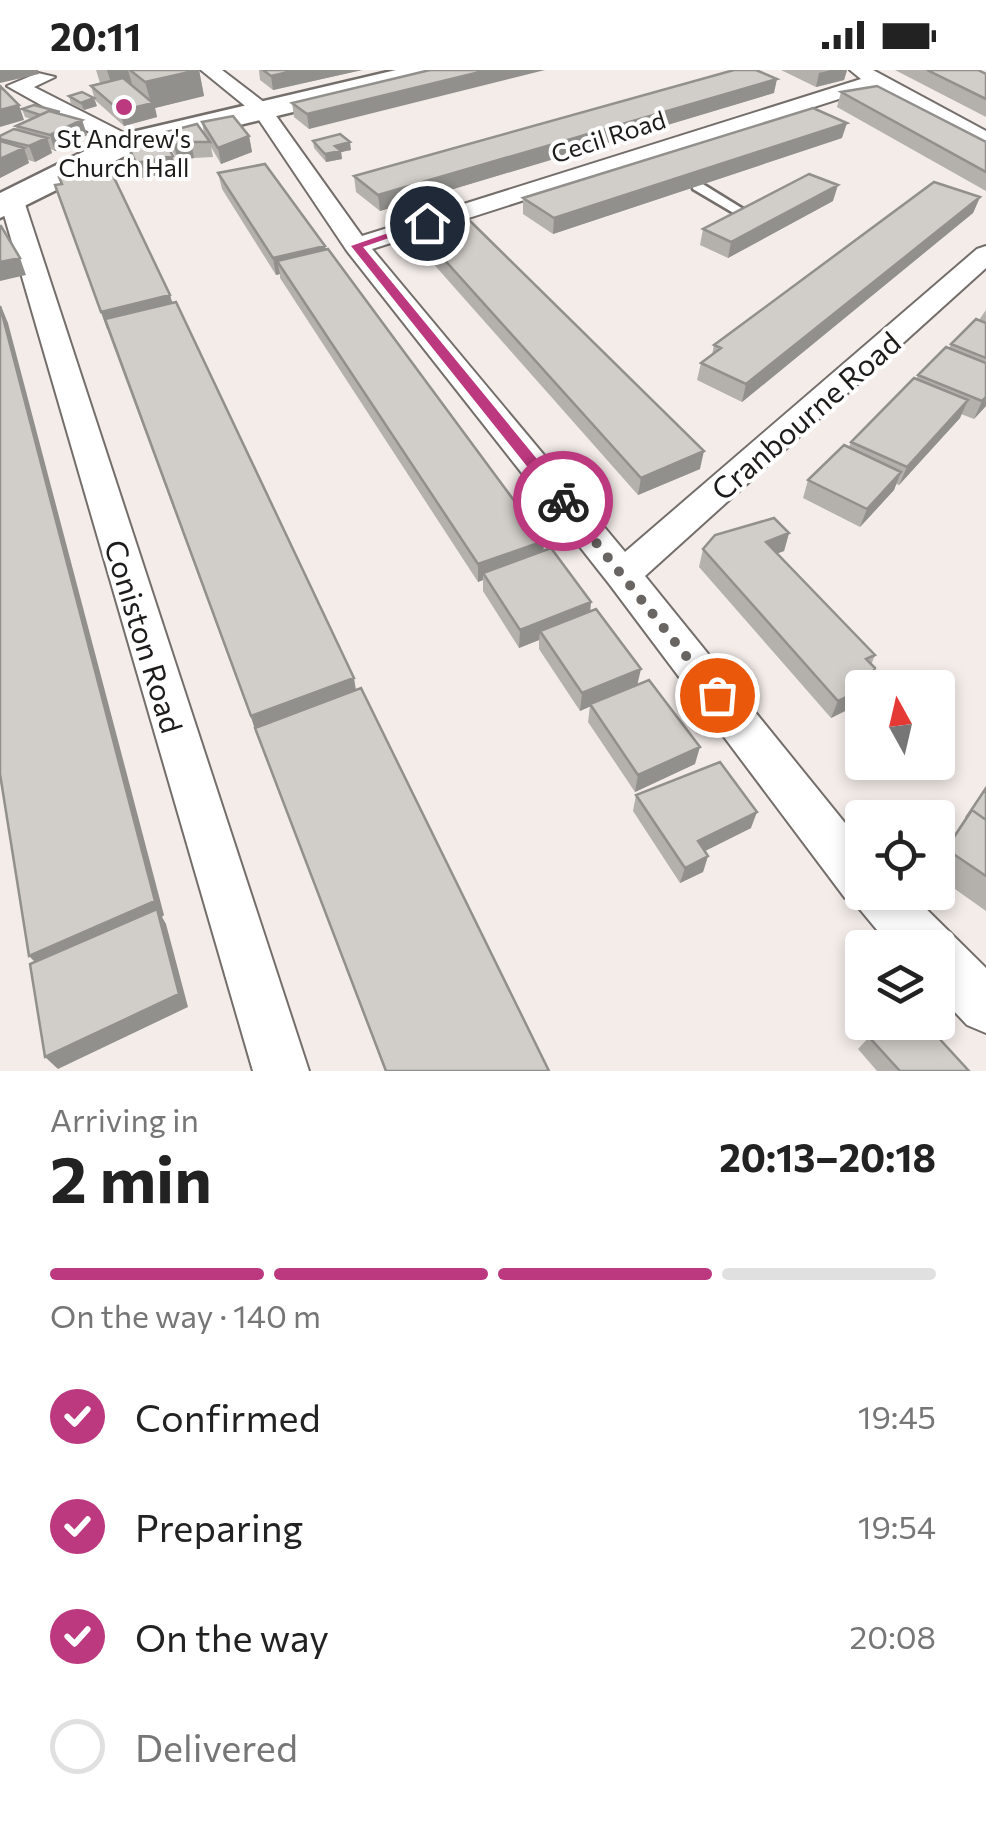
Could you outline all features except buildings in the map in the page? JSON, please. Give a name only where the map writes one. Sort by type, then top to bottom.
[{"type":"main road","points":[[6,204],[126,143],[430,70]]},
{"type":"street","points":[[210,70],[262,110],[356,246],[623,575],[845,859]]},
{"type":"street","points":[[868,75],[986,140]]},
{"type":"street","name":"Cecil Road","points":[[356,246],[638,156],[868,75]]},
{"type":"street","points":[[45,77],[18,86],[126,143]]},
{"type":"street","name":"Coniston Road","points":[[6,204],[280,1071]]},
{"type":"street","name":"Cranbourne Road","points":[[623,575],[986,254]]},
{"type":"street","points":[[891,910],[911,930]]},
{"type":"street","points":[[955,974],[986,1006]]},
{"type":"lane","points":[[638,156],[666,168]]},
{"type":"lane","points":[[697,186],[742,212]]},
{"type":"way so far","points":[[563,501],[717,695]]},
{"type":"place","name":"St Andrew's Church Hall","points":[[124,107]]},
{"type":"route","points":[[427,223],[356,246],[563,501]]}]
